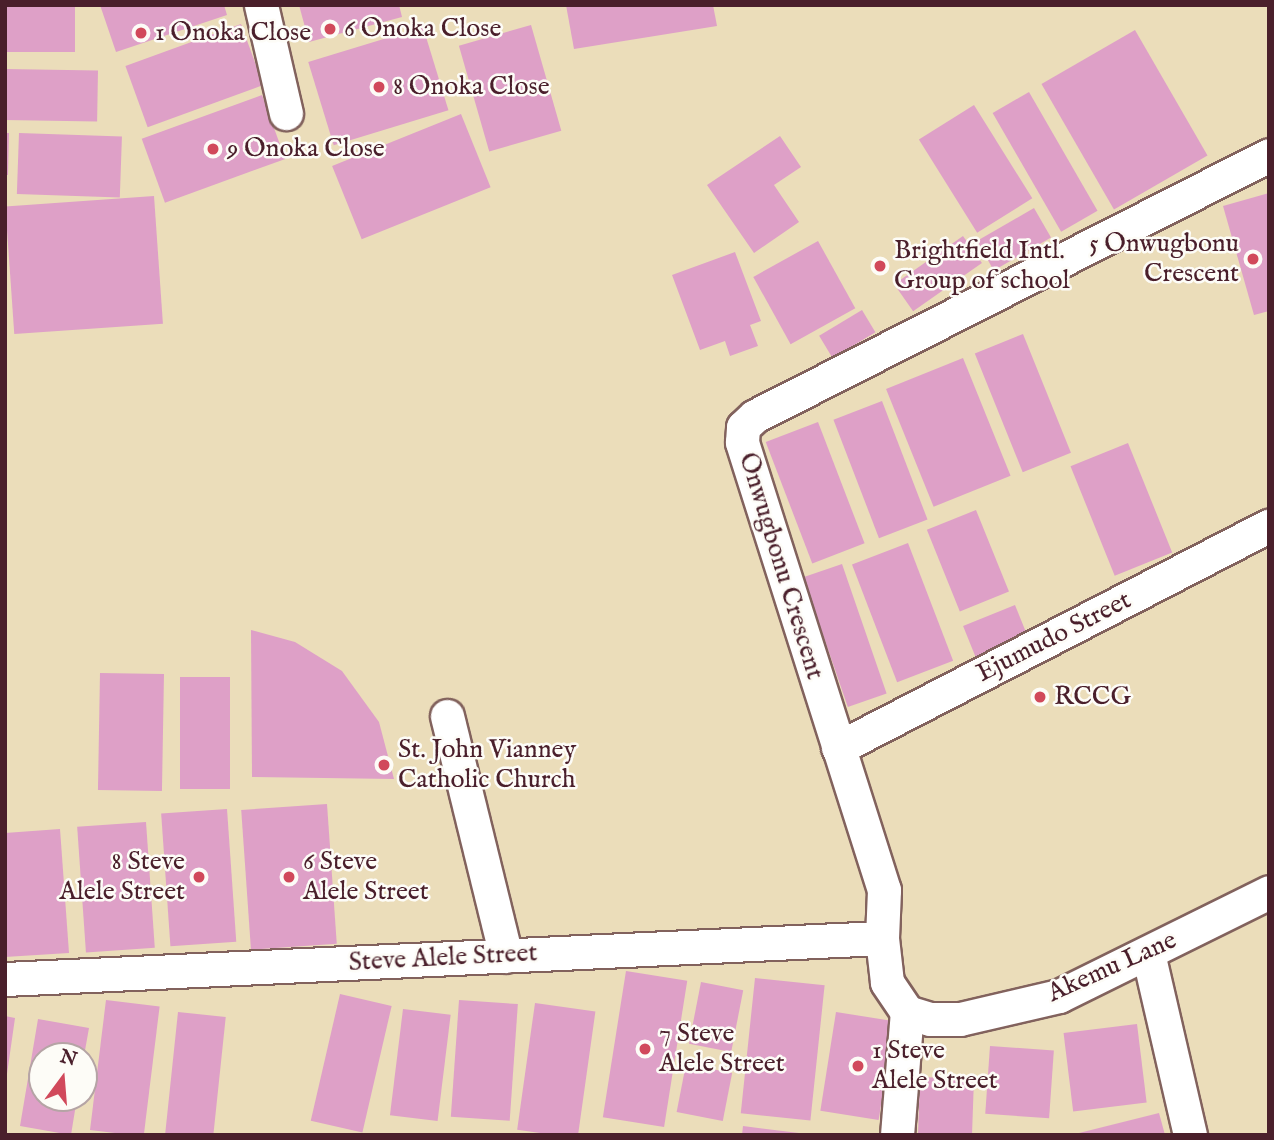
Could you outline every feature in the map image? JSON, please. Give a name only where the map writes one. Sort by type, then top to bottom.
[{"type":"street","points":[[261,5],[286,113]]},
{"type":"street","name":"Onwugbonu Crescent","points":[[838,748],[742,442],[743,427],[755,416],[1269,155]]},
{"type":"street","name":"Ejumudo Street","points":[[838,748],[1269,526]]},
{"type":"street","points":[[447,716],[506,956]]},
{"type":"street","points":[[838,748],[884,890],[882,938],[887,982],[907,1012],[897,1135]]},
{"type":"street","name":"Akemu Lane","points":[[907,1012],[930,1019],[960,1019],[1059,996],[1269,892]]},
{"type":"street","name":"Steve Alele Street","points":[[5,979],[882,938]]},
{"type":"street","points":[[1148,953],[1190,1135]]},
{"type":"building","points":[[5,5],[75,5],[75,52],[5,52]]},
{"type":"building","name":"1 Onoka Close","points":[[100,5],[224,5],[227,15],[116,52]]},
{"type":"building","name":"6 Onoka Close","points":[[299,5],[399,5],[402,17],[309,42]]},
{"type":"building","points":[[566,5],[713,5],[717,26],[574,49]]},
{"type":"building","points":[[241,24],[263,85],[148,127],[125,66]]},
{"type":"building","points":[[531,25],[561,131],[489,151],[459,46]]},
{"type":"building","name":"8 Onoka Close","points":[[423,27],[448,110],[334,145],[308,62]]},
{"type":"building","points":[[1135,30],[1208,156],[1114,210],[1041,84]]},
{"type":"building","points":[[5,69],[98,71],[97,122],[5,120]]},
{"type":"building","points":[[1029,92],[1098,211],[1061,232],[993,113]]},
{"type":"building","name":"9 Onoka Close","points":[[262,95],[285,159],[165,203],[142,139]]},
{"type":"building","points":[[974,105],[1032,198],[977,233],[919,139]]},
{"type":"building","points":[[461,114],[491,187],[362,239],[332,166]]},
{"type":"building","points":[[5,133],[9,133],[8,175],[5,175]]},
{"type":"building","points":[[19,133],[122,137],[120,198],[17,194]]},
{"type":"building","points":[[780,136],[801,167],[774,185],[799,222],[754,253],[707,185]]},
{"type":"building","name":"5 Onwugbonu Crescent","points":[[1269,193],[1269,311],[1254,315],[1223,206]]},
{"type":"building","points":[[154,196],[163,324],[14,334],[5,206]]},
{"type":"building","points":[[1034,208],[1051,237],[994,270],[977,241]]},
{"type":"building","points":[[963,236],[982,263],[913,311],[894,284]]},
{"type":"building","points":[[818,241],[855,308],[791,344],[753,277]]},
{"type":"building","points":[[735,252],[761,321],[750,325],[758,346],[730,356],[725,341],[700,350],[672,275]]},
{"type":"building","points":[[862,310],[875,332],[833,358],[819,336]]},
{"type":"building","points":[[1023,334],[1071,453],[1023,472],[975,353]]},
{"type":"building","points":[[963,358],[1011,476],[934,507],[886,389]]},
{"type":"building","points":[[882,401],[928,520],[879,538],[833,420]]},
{"type":"building","points":[[818,422],[865,543],[812,563],[766,442]]},
{"type":"building","points":[[1128,443],[1172,552],[1115,576],[1071,466]]},
{"type":"building","points":[[976,510],[1009,592],[960,611],[927,530]]},
{"type":"building","points":[[908,543],[953,661],[897,682],[852,565]]},
{"type":"building","points":[[842,564],[887,694],[848,707],[803,577]]},
{"type":"building","points":[[1015,605],[1028,637],[976,658],[963,626]]},
{"type":"building","points":[[251,630],[295,642],[342,671],[379,722],[394,779],[252,777]]},
{"type":"building","points":[[100,673],[164,674],[162,791],[98,790]]},
{"type":"building","points":[[180,677],[230,677],[230,789],[180,789]]},
{"type":"building","name":"6 Steve Alele Street","points":[[327,804],[337,944],[251,950],[241,810]]},
{"type":"building","name":"8 Steve Alele Street","points":[[227,809],[236,942],[170,946],[161,814]]},
{"type":"building","points":[[146,822],[155,948],[86,953],[77,827]]},
{"type":"building","points":[[60,829],[69,953],[5,957],[5,833]]},
{"type":"building","name":"7 Steve Alele Street","points":[[626,971],[687,981],[664,1127],[603,1117]]},
{"type":"building","points":[[755,978],[825,985],[810,1121],[741,1113]]},
{"type":"building","points":[[701,982],[743,990],[731,1052],[689,1044]]},
{"type":"building","points":[[340,994],[392,1006],[362,1133],[311,1121]]},
{"type":"building","points":[[106,1000],[160,1007],[144,1135],[90,1130],[92,1112],[98,1112],[98,1065]]},
{"type":"building","points":[[459,1000],[518,1004],[510,1121],[451,1117]]},
{"type":"building","points":[[535,1003],[595,1011],[578,1135],[517,1130]]},
{"type":"building","points":[[403,1009],[451,1015],[438,1121],[390,1115]]},
{"type":"building","points":[[178,1012],[226,1017],[213,1135],[165,1135]]},
{"type":"building","name":"1 Steve Alele Street","points":[[836,1012],[894,1021],[879,1120],[820,1111]]},
{"type":"building","points":[[5,1016],[15,1018],[7,1074],[5,1074]]},
{"type":"building","points":[[38,1019],[89,1028],[86,1042],[34,1042]]},
{"type":"building","points":[[1137,1024],[1147,1102],[1073,1111],[1064,1033]]},
{"type":"building","points":[[990,1046],[1054,1050],[1049,1118],[985,1114]]},
{"type":"building","points":[[686,1064],[732,1073],[723,1121],[677,1112]]},
{"type":"building","points":[[920,1077],[974,1079],[972,1135],[918,1135]]},
{"type":"building","points":[[28,1078],[28,1112],[75,1112],[71,1135],[20,1126]]},
{"type":"building","points":[[1159,1113],[1165,1135],[1075,1135],[1075,1134]]},
{"type":"building","points":[[743,1126],[799,1133],[799,1135],[742,1135]]},
{"type":"place","name":"6 Onoka Close","points":[[330,29]]},
{"type":"place","name":"1 Onoka Close","points":[[141,33]]},
{"type":"place","name":"8 Onoka Close","points":[[379,87]]},
{"type":"place","name":"9 Onoka Close","points":[[213,149]]},
{"type":"place","name":"5 Onwugbonu Crescent","points":[[1253,259]]},
{"type":"place","name":"Brightfield Intl. Group of school","points":[[880,266]]},
{"type":"place","name":"RCCG","points":[[1040,697]]},
{"type":"place","name":"St. John Vianney Catholic Church","points":[[384,765]]},
{"type":"place","name":"8 Steve Alele Street","points":[[199,877]]},
{"type":"place","name":"6 Steve Alele Street","points":[[289,877]]},
{"type":"place","name":"7 Steve Alele Street","points":[[645,1049]]},
{"type":"place","name":"1 Steve Alele Street","points":[[858,1066]]}]
